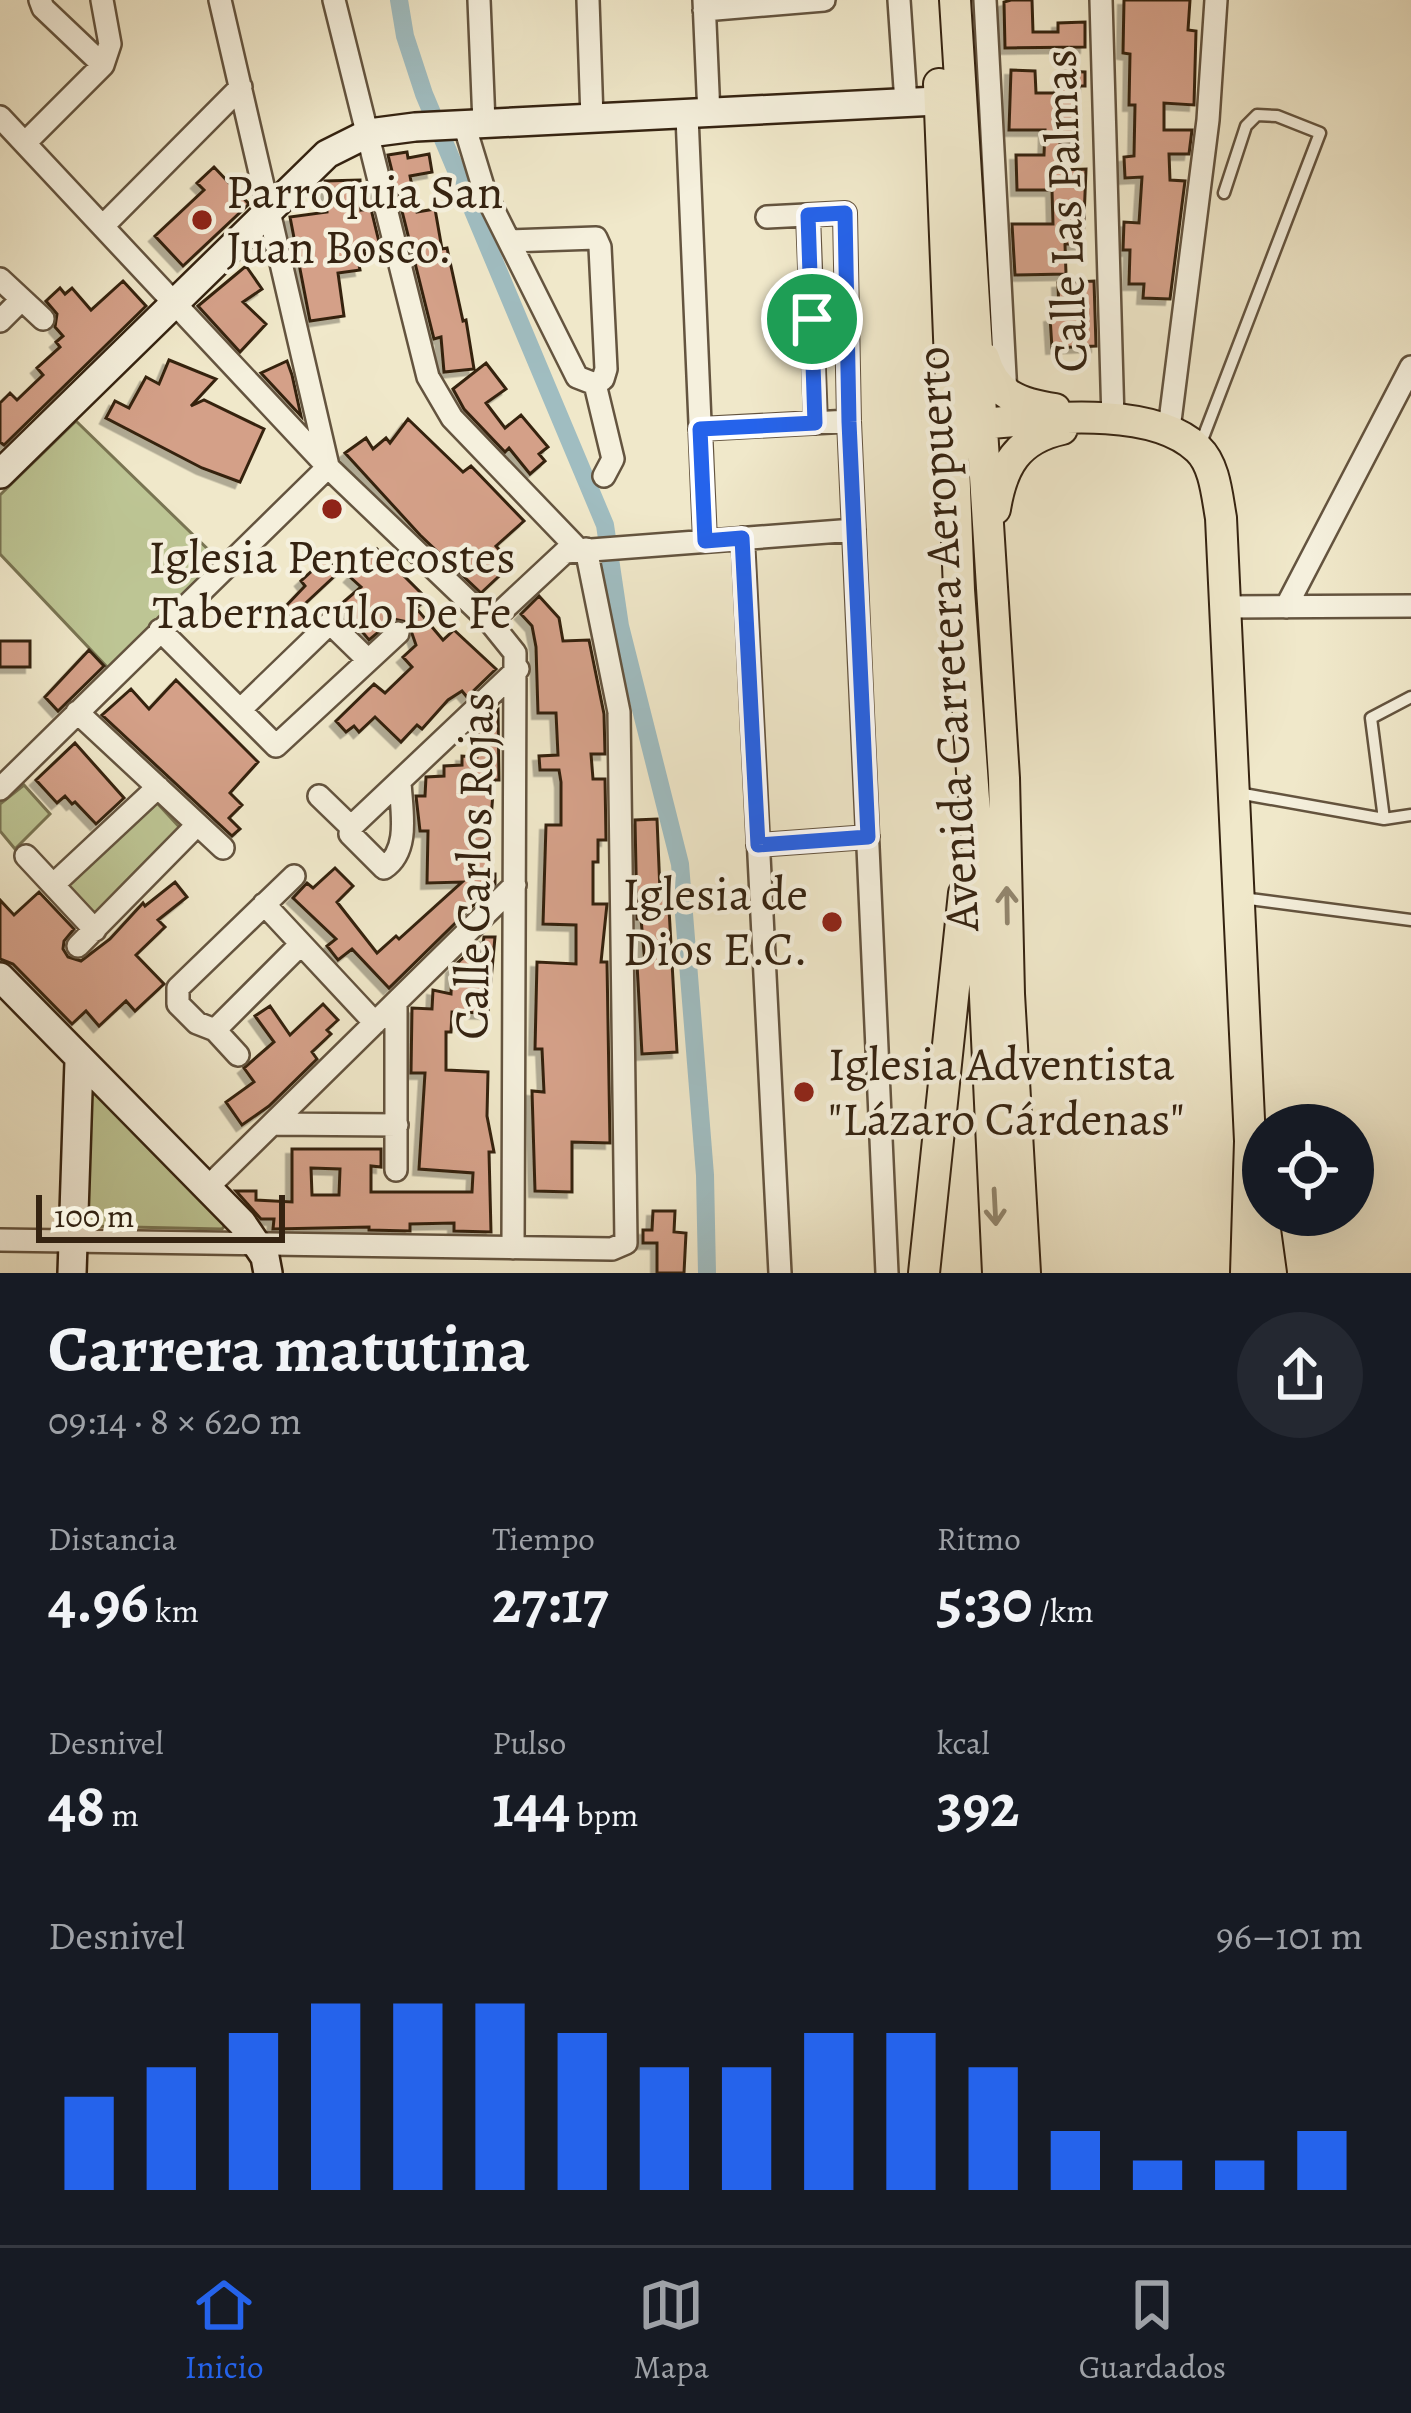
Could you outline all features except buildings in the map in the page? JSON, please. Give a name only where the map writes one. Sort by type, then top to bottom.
[{"type":"main road","name":"Avenida Carretera Aeropuerto","points":[[934,0],[974,296],[1004,778],[1009,994],[1025,1273]]},
{"type":"main road","name":"Avenida Carretera Aeropuerto","points":[[955,0],[950,100],[957,545],[998,1273]]},
{"type":"main road","points":[[974,296],[988,370],[1006,395],[1023,404],[1169,429],[1198,449],[1208,463],[1219,504],[1248,1104]]},
{"type":"main road","points":[[957,545],[973,441],[981,424],[1107,419]]},
{"type":"main road","points":[[988,566],[1000,482],[1012,457],[1030,439],[1045,433],[1107,419]]},
{"type":"main road","points":[[924,1273],[964,909],[970,773]]},
{"type":"main road","points":[[1248,1236],[1248,1266]]},
{"type":"main road","points":[[1266,1236],[1271,1273]]},
{"type":"street","points":[[40,0],[103,65]]},
{"type":"street","points":[[25,143],[103,65],[110,44],[102,0]]},
{"type":"street","points":[[0,788],[328,467],[220,0]]},
{"type":"street","points":[[0,1240],[612,1249],[626,1243],[619,712],[587,549],[452,418],[439,398],[419,350],[334,0]]},
{"type":"street","points":[[478,0],[470,123],[485,193],[578,376],[595,384]]},
{"type":"street","points":[[588,0],[592,119]]},
{"type":"street","points":[[705,541],[698,116],[704,5],[824,0]]},
{"type":"street","points":[[899,0],[906,103]]},
{"type":"street","points":[[985,0],[1006,395]]},
{"type":"street","name":"Calle Las Palmas","points":[[1101,0],[1107,419]]},
{"type":"street","points":[[1169,429],[1208,120],[1216,0]]},
{"type":"street","points":[[103,226],[241,87]]},
{"type":"street","points":[[2,467],[327,154],[369,134],[470,123],[698,116],[950,100]]},
{"type":"street","name":"Calle Carlos Rojas","points":[[0,117],[328,467],[509,641],[518,669],[513,1248]]},
{"type":"street","points":[[767,217],[845,213],[849,422],[886,1273]]},
{"type":"street","points":[[808,215],[815,423]]},
{"type":"street","points":[[509,241],[596,238],[606,369],[595,384]]},
{"type":"street","points":[[0,279],[44,320]]},
{"type":"street","points":[[0,321],[21,300]]},
{"type":"street","points":[[1286,607],[1411,367]]},
{"type":"street","points":[[595,384],[614,459],[604,476]]},
{"type":"street","points":[[700,429],[849,422]]},
{"type":"street","points":[[490,622],[555,559],[587,549],[854,530]]},
{"type":"street","points":[[742,538],[780,1273]]},
{"type":"street","points":[[1225,607],[1411,606]]},
{"type":"street","points":[[240,710],[330,623],[367,659]]},
{"type":"street","points":[[160,630],[276,746],[398,633]]},
{"type":"street","points":[[400,781],[401,842],[391,864],[384,868],[350,834],[351,827],[518,669]]},
{"type":"street","points":[[77,712],[224,848]]},
{"type":"street","points":[[53,885],[158,787]]},
{"type":"street","points":[[319,796],[351,827]]},
{"type":"street","points":[[78,946],[196,825]]},
{"type":"street","points":[[758,845],[868,837]]},
{"type":"street","points":[[26,856],[95,930]]},
{"type":"street","points":[[238,1055],[178,1004],[178,988],[294,876]]},
{"type":"street","points":[[208,1187],[515,886]]},
{"type":"street","points":[[264,904],[375,1023]]},
{"type":"street","points":[[214,1030],[301,944]]},
{"type":"street","points":[[0,977],[208,1187],[258,1244],[268,1273]]},
{"type":"street","points":[[396,1002],[396,1171]]},
{"type":"street","points":[[72,1273],[79,1061]]},
{"type":"street","points":[[272,1124],[397,1125]]},
{"type":"lane","points":[[1198,449],[1320,134],[1277,116],[1257,115],[1246,127],[1224,193]]},
{"type":"lane","points":[[1384,819],[1371,718],[1411,697]]},
{"type":"lane","points":[[1234,793],[1384,819],[1411,815]]},
{"type":"lane","points":[[1240,897],[1411,920]]},
{"type":"green space","points":[[76,421],[220,561],[109,669],[0,554],[0,495]]},
{"type":"green space","points":[[24,785],[50,814],[15,849],[0,831],[0,804]]},
{"type":"green space","points":[[145,790],[183,831],[98,923],[53,875]]},
{"type":"green space","points":[[89,1085],[229,1221],[222,1229],[82,1226]]},
{"type":"waterway","points":[[399,0],[424,94],[605,525],[620,626],[680,864],[705,1175],[707,1273]]},
{"type":"place","name":"Parroquia San Juan Bosco.","points":[[202,220]]},
{"type":"place","name":"Iglesia Pentecostes Tabernaculo De Fe","points":[[332,509]]},
{"type":"place","name":"Iglesia de Dios E.C.","points":[[832,922]]},
{"type":"place","name":"Iglesia Adventista \"Lázaro Cárdenas\"","points":[[804,1092]]},
{"type":"route","points":[[845,213],[849,422],[868,837],[758,845],[742,538],[705,541],[700,429],[815,423],[812,319],[808,215],[845,213]]}]
